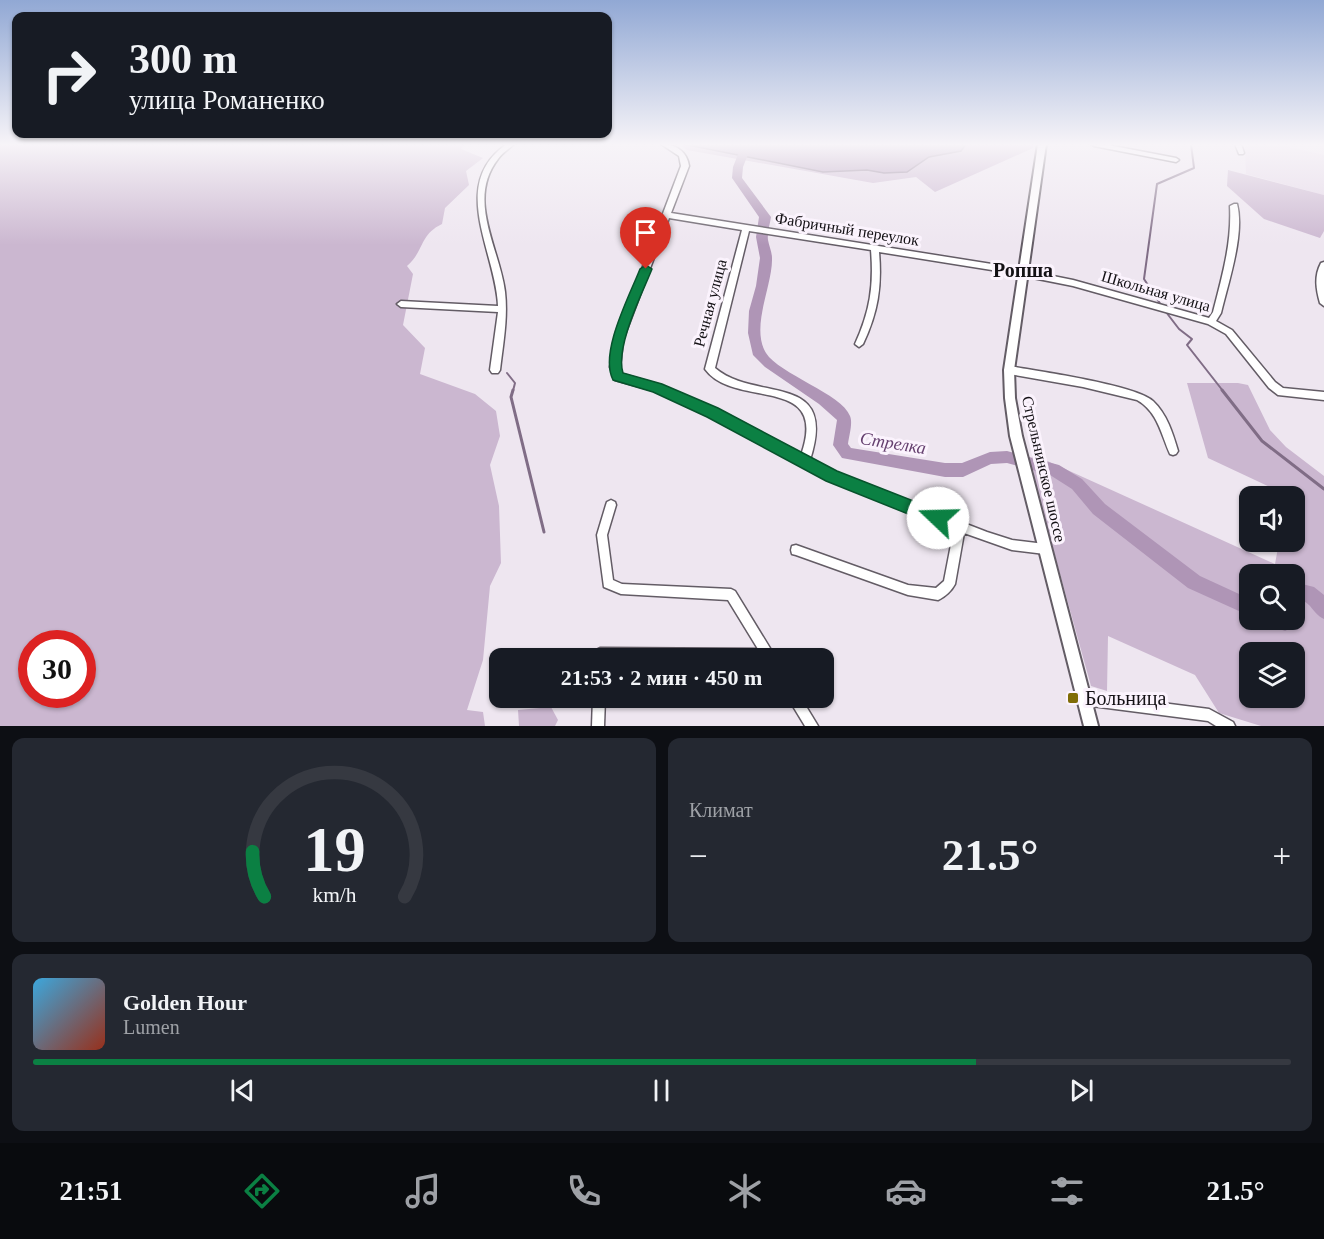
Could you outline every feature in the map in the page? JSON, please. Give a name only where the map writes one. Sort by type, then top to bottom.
[{"type":"main road","name":"Стрельнинское шоссе","points":[[1037,178],[1010,370],[1010,398],[1016,436],[1091,726]]},
{"type":"street","points":[[486,178],[480,210],[496,270],[502,309],[495,370]]},
{"type":"street","points":[[680,178],[619,340],[615,367],[618,376],[657,388],[712,412],[831,476],[1012,545],[1045,549]]},
{"type":"street","points":[[1211,322],[1217,313],[1233,240],[1236,221],[1234,206]]},
{"type":"street","name":"Фабричный переулок","points":[[666,215],[1023,273]]},
{"type":"street","name":"Речная улица","points":[[749,229],[710,369],[726,381],[781,395],[802,406],[812,423],[804,462]]},
{"type":"street","points":[[859,344],[872,317],[878,273],[875,249]]},
{"type":"street","points":[[1324,265],[1321,268],[1320,281],[1324,303]]},
{"type":"street","name":"Школьная улица","points":[[1023,273],[1073,283],[1211,322],[1229,332],[1272,385],[1281,392],[1324,396]]},
{"type":"street","points":[[401,304],[502,309]]},
{"type":"street","points":[[1010,370],[1120,392],[1147,400],[1167,428],[1173,451]]},
{"type":"street","points":[[611,505],[602,535],[608,583],[621,589],[731,595],[763,648]]},
{"type":"street","points":[[796,550],[908,590],[938,594],[949,584],[960,526]]},
{"type":"street","points":[[1084,699],[1209,715],[1229,726]]},
{"type":"street","points":[[598,726],[599,708]]},
{"type":"street","points":[[800,708],[812,726]]},
{"type":"shaded area","points":[[0,178],[467,178],[469,185],[445,208],[442,224],[429,233],[407,266],[413,274],[403,325],[425,348],[420,374],[475,394],[496,411],[500,436],[490,465],[499,506],[501,563],[490,586],[483,660],[467,710],[483,712],[485,726],[0,726]]},
{"type":"shaded area","points":[[844,178],[910,178],[873,183]]},
{"type":"shaded area","points":[[917,178],[966,178],[935,192]]},
{"type":"shaded area","points":[[1228,178],[1258,178],[1324,195],[1324,231],[1320,238],[1264,219],[1227,186]]},
{"type":"shaded area","points":[[1260,178],[1324,178],[1324,195]]},
{"type":"shaded area","points":[[1187,383],[1248,385],[1270,430],[1286,447],[1324,476],[1324,726],[1261,726],[1219,713],[1195,675],[1108,636],[1107,691],[1091,686],[1034,480],[1032,454],[1239,548],[1239,552],[1248,552],[1275,564],[1277,552],[1305,552],[1305,486],[1268,486],[1208,458]]},
{"type":"shaded area","points":[[552,708],[558,720],[555,726],[519,726],[518,710]]},
{"type":"waterway","name":"Стрелка","points":[[737,178],[765,217],[762,237],[766,258],[755,311],[755,333],[760,355],[780,372],[824,400],[844,418],[840,445],[847,454],[945,470],[963,470],[990,458],[1007,457],[1054,470],[1077,484],[1099,509],[1194,582],[1239,603]]},
{"type":"waterway","points":[[1161,305],[1144,279],[1157,184],[1171,178]]},
{"type":"waterway","points":[[1166,312],[1179,329],[1192,339],[1187,345],[1223,391]]},
{"type":"waterway","points":[[507,373],[515,383],[513,391]]},
{"type":"waterway","points":[[513,390],[511,397],[544,532]]},
{"type":"waterway","points":[[1222,390],[1262,441],[1324,489]]},
{"type":"waterway","name":"Стрелка","points":[[1305,592],[1312,595],[1324,610]]},
{"type":"place","name":"Больница","points":[[1073,698]]},
{"type":"district","name":"Ропша","points":[[1023,270]]},
{"type":"route","points":[[646,269],[615,354],[618,376],[657,388],[712,412],[831,476],[938,518]]}]
